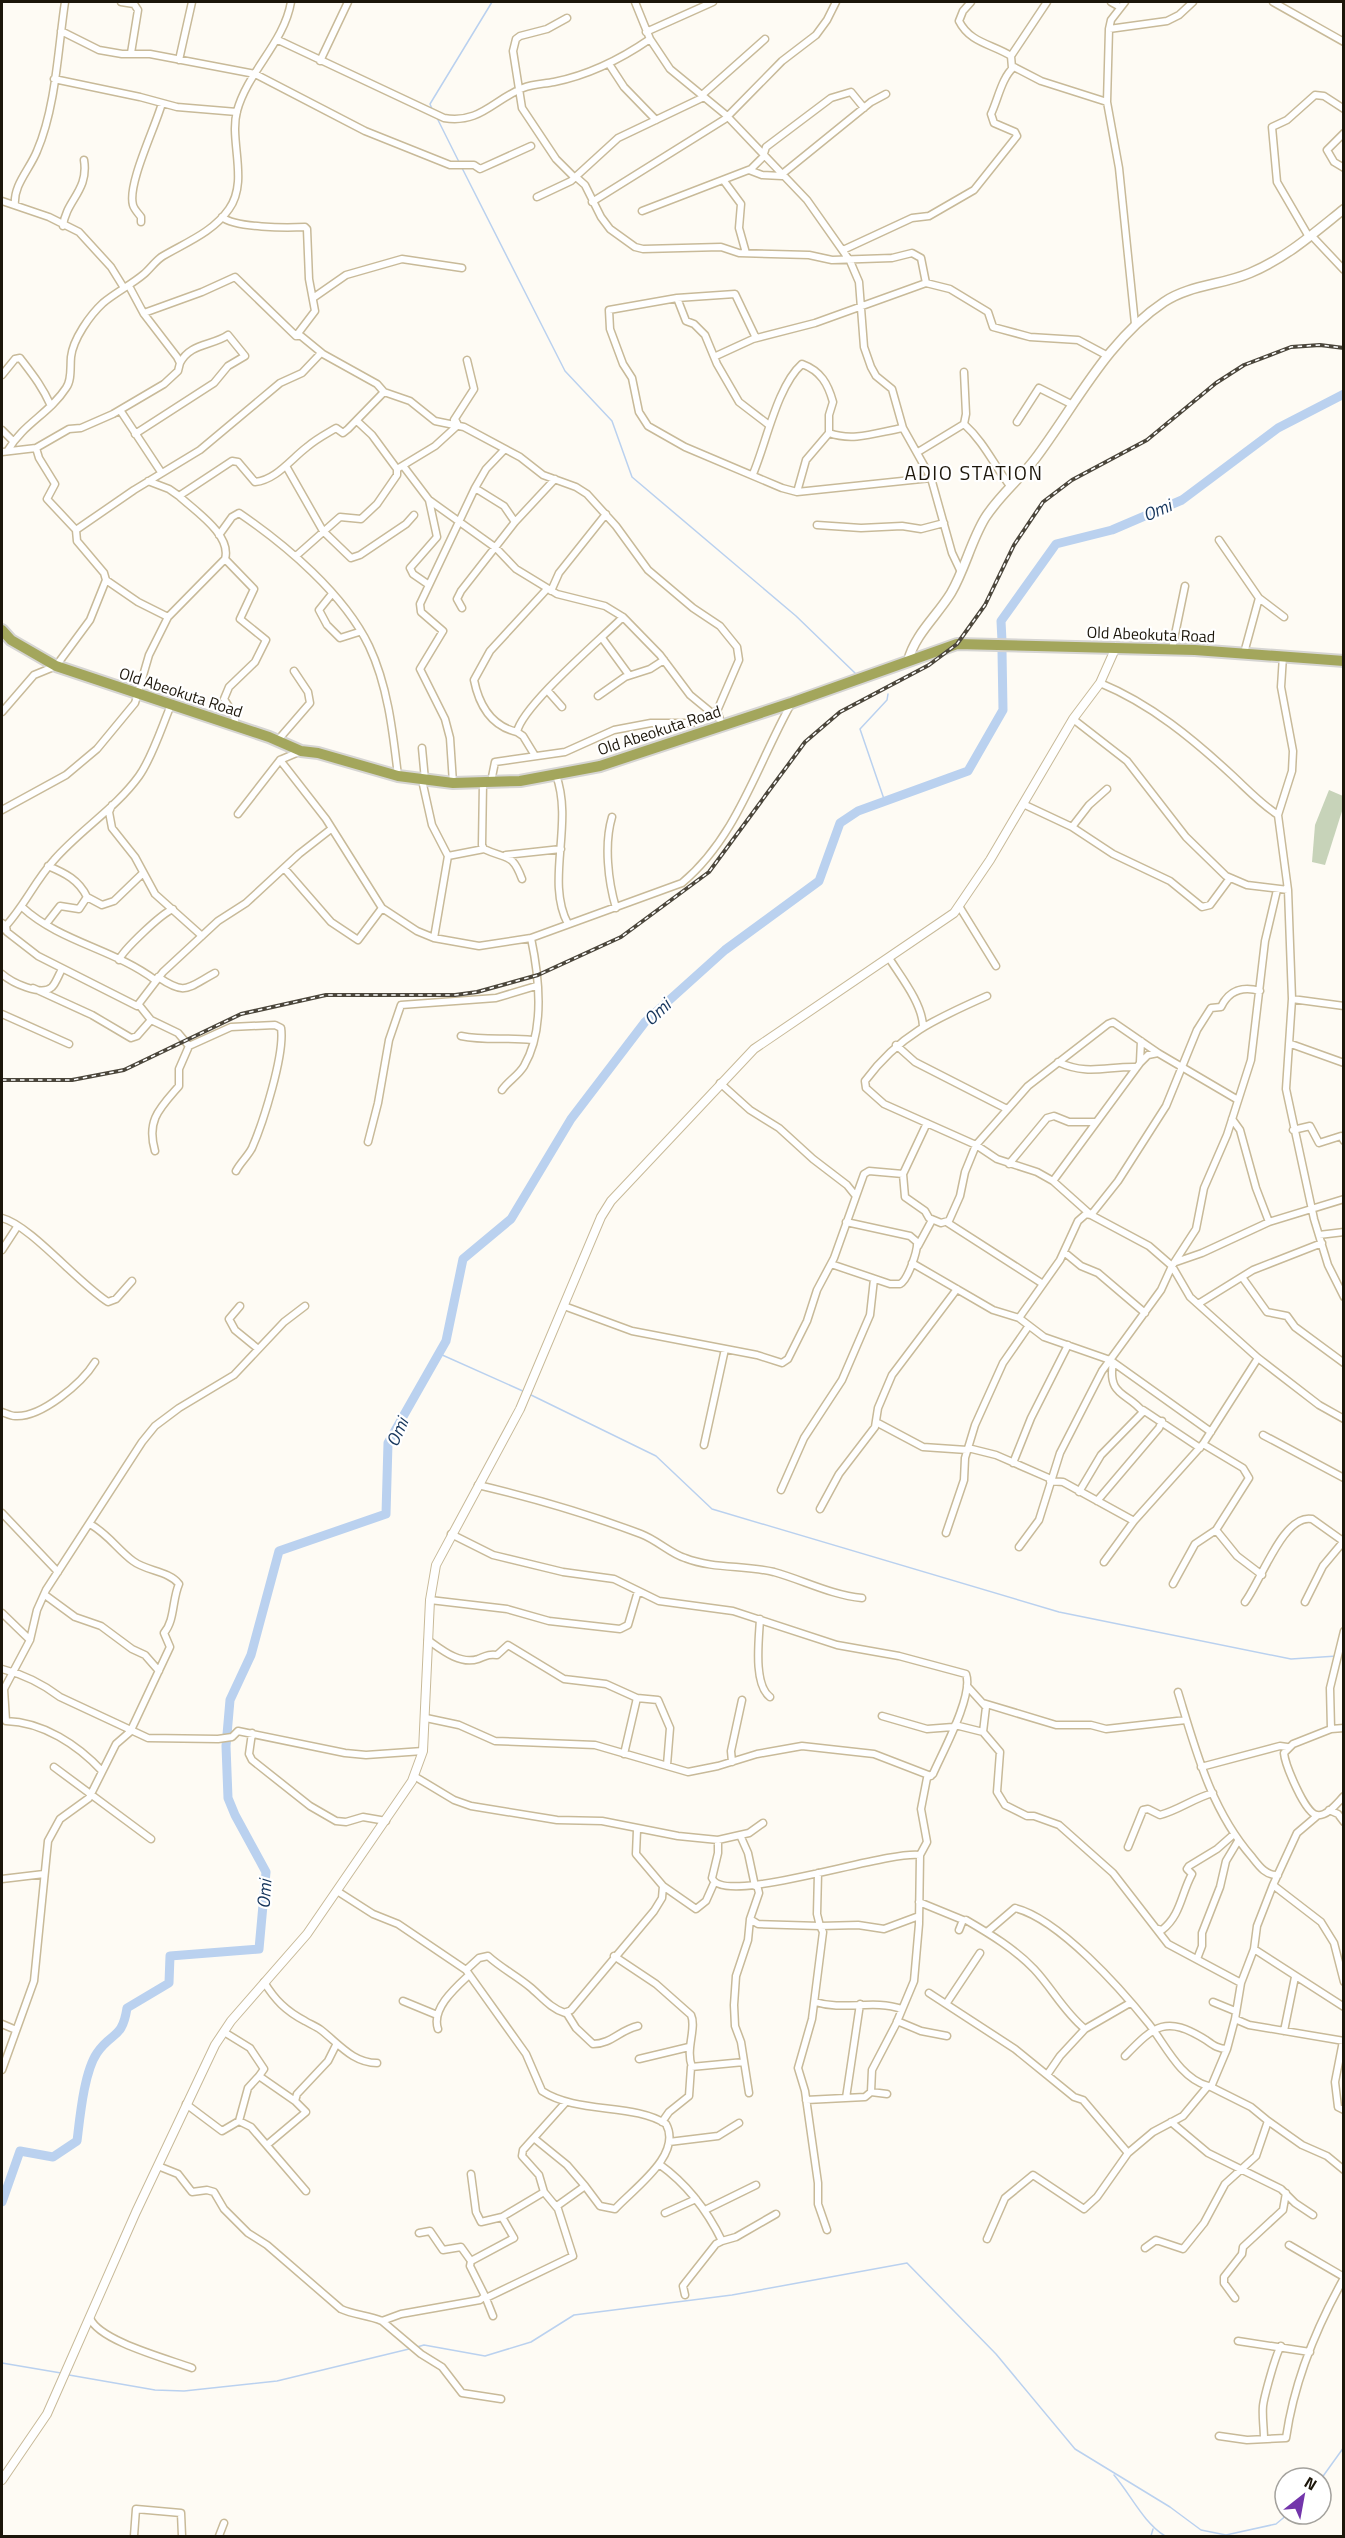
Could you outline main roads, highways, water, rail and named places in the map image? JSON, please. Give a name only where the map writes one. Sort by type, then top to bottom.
[{"type":"highway","name":"Old Abeokuta Road","points":[[2,630],[11,640],[56,666],[278,740],[301,751],[318,753],[398,776],[453,783],[487,783],[556,775],[600,766],[717,719],[791,703],[957,644],[1172,649],[1344,661]]},
{"type":"main road","points":[[908,661],[912,645],[950,595],[984,519],[1010,486],[1032,464],[1108,356],[1136,324],[1175,295],[1250,273],[1285,255],[1344,209]]},
{"type":"waterway","points":[[432,109],[430,104],[492,2]]},
{"type":"waterway","points":[[437,118],[459,162]]},
{"type":"waterway","points":[[461,166],[565,371],[612,421],[632,477],[796,616],[855,673]]},
{"type":"waterway","name":"Omi","points":[[1002,641],[1001,621],[1056,544],[1112,530],[1182,500],[1278,428],[1344,394]]},
{"type":"waterway","name":"Omi","points":[[2,2202],[20,2151],[53,2157],[77,2141],[83,2095],[89,2071],[97,2053],[119,2030],[127,2008],[169,1983],[170,1956],[259,1949],[266,1872],[228,1798],[226,1746],[230,1700],[251,1655],[279,1551],[386,1514],[388,1443],[446,1341],[463,1259],[511,1219],[571,1119],[645,1022],[725,950],[819,881],[840,823],[858,811],[968,771],[1003,710],[1002,651]]},
{"type":"waterway","points":[[885,802],[860,729],[887,700],[888,694]]},
{"type":"waterway","points":[[440,1354],[525,1392]]},
{"type":"waterway","points":[[529,1394],[656,1456],[712,1509],[1059,1612],[1291,1659],[1337,1656]]},
{"type":"waterway","points":[[417,2347],[424,2345],[485,2356],[531,2342],[574,2315],[732,2295],[907,2263],[996,2354],[1075,2449],[1170,2507],[1201,2530],[1226,2535],[1273,2525]]},
{"type":"waterway","points":[[69,2375],[155,2390],[184,2391],[277,2381],[409,2349]]},
{"type":"waterway","points":[[2,2363],[61,2373]]},
{"type":"waterway","points":[[1330,2466],[1344,2447]]},
{"type":"waterway","points":[[1114,2475],[1144,2516],[1165,2536]]},
{"type":"waterway","points":[[1151,2536],[1153,2529]]},
{"type":"railway","points":[[2,1080],[72,1080],[124,1070],[241,1014],[326,995],[455,995],[477,992],[538,975],[621,937],[709,872],[805,742],[840,712],[929,665],[957,644],[985,605],[1014,545],[1043,502],[1072,480],[1147,440],[1216,383],[1244,365],[1291,347],[1320,345],[1344,348]]},
{"type":"district","name":"ADIO STATION","points":[[974,472]]}]
